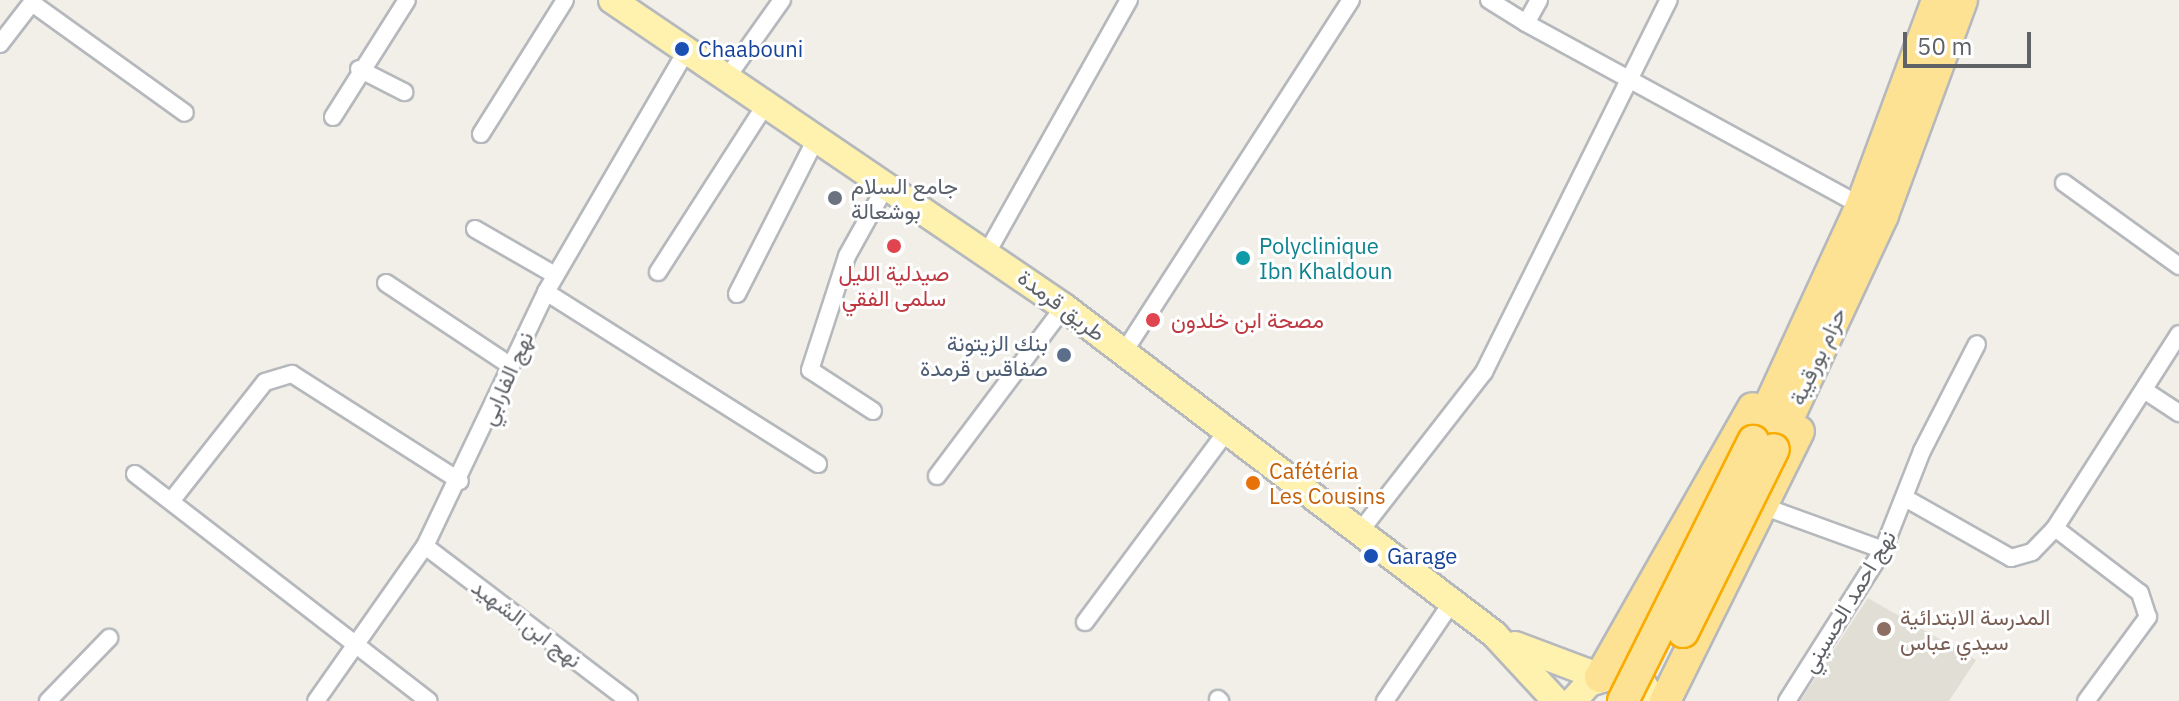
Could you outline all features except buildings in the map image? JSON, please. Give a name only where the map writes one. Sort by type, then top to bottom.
[{"type":"highway","name":"حزام بورقيبة","points":[[1832,298],[1861,206],[1937,0]]},
{"type":"highway","name":"حزام بورقيبة","points":[[1647,701],[1832,298],[1962,0]]},
{"type":"highway","points":[[1665,701],[1791,457],[1832,298]]},
{"type":"highway","points":[[1600,677],[1832,298]]},
{"type":"highway","name":"حزام بورقيبة","points":[[1623,701],[1764,445]]},
{"type":"main road","name":"طريق قرمدة","points":[[612,0],[640,7],[687,50],[988,251],[1064,307],[1494,634],[1556,701]]},
{"type":"main road","name":"طريق قرمدة","points":[[1494,634],[1563,669],[1600,677],[1631,678],[1655,701]]},
{"type":"main road","points":[[1573,701],[1600,677]]},
{"type":"street","points":[[333,117],[359,69],[407,0]]},
{"type":"street","points":[[481,134],[565,0]]},
{"type":"street","points":[[728,76],[782,0]]},
{"type":"street","points":[[988,251],[1129,0]]},
{"type":"street","points":[[1124,352],[1351,0]]},
{"type":"street","points":[[1489,0],[1861,206]]},
{"type":"street","points":[[1526,23],[1539,0]]},
{"type":"street","points":[[1361,530],[1484,372],[1628,75],[1669,0]]},
{"type":"street","points":[[1,40],[33,1],[185,113]]},
{"type":"street","name":"نهج الفارابي","points":[[316,701],[425,546],[460,481],[546,292],[687,50]]},
{"type":"street","points":[[359,69],[404,92]]},
{"type":"street","points":[[658,272],[767,102]]},
{"type":"street","points":[[737,294],[817,137]]},
{"type":"street","points":[[2064,183],[2179,266]]},
{"type":"street","points":[[873,411],[810,370],[847,256],[887,184]]},
{"type":"street","points":[[475,229],[555,275]]},
{"type":"street","points":[[386,283],[511,366]]},
{"type":"street","points":[[546,292],[818,464]]},
{"type":"street","points":[[937,476],[1064,307]]},
{"type":"street","points":[[1905,498],[2011,558],[2032,552],[2055,528],[2179,334]]},
{"type":"street","name":"نهج احمد الحسيني","points":[[1787,701],[1883,550],[1977,344]]},
{"type":"street","points":[[172,500],[265,382],[292,374],[460,481]]},
{"type":"street","points":[[2144,390],[2179,413]]},
{"type":"street","points":[[1085,622],[1227,431]]},
{"type":"street","points":[[135,474],[359,643],[429,701]]},
{"type":"street","points":[[1765,507],[1883,550]]},
{"type":"street","points":[[2055,528],[2147,605],[2140,631],[2086,701]]},
{"type":"street","name":"نهج ابن الشهيد","points":[[425,546],[629,701]]},
{"type":"street","points":[[1385,701],[1452,602]]},
{"type":"street","points":[[48,701],[109,638]]},
{"type":"shaded area","name":"المدرسة الابتدائية سيدي عباس","points":[[1868,598],[1976,660],[1949,701],[1800,701]]},
{"type":"place","name":"Chaabouni","points":[[682,49]]},
{"type":"place","name":"جامع السلام بوشعالة","points":[[835,198]]},
{"type":"place","name":"صيدلية الليل سلمى الفقي","points":[[894,246]]},
{"type":"place","name":"Polyclinique Ibn Khaldoun","points":[[1243,258]]},
{"type":"place","name":"مصحة ابن خلدون","points":[[1153,320]]},
{"type":"place","name":"بنك الزيتونة صفاقس قرمدة","points":[[1064,355]]},
{"type":"place","name":"Cafétéria Les Cousins","points":[[1253,483]]},
{"type":"place","name":"Garage","points":[[1371,556]]},
{"type":"place","name":"المدرسة الابتدائية سيدي عباس","points":[[1884,629]]}]
